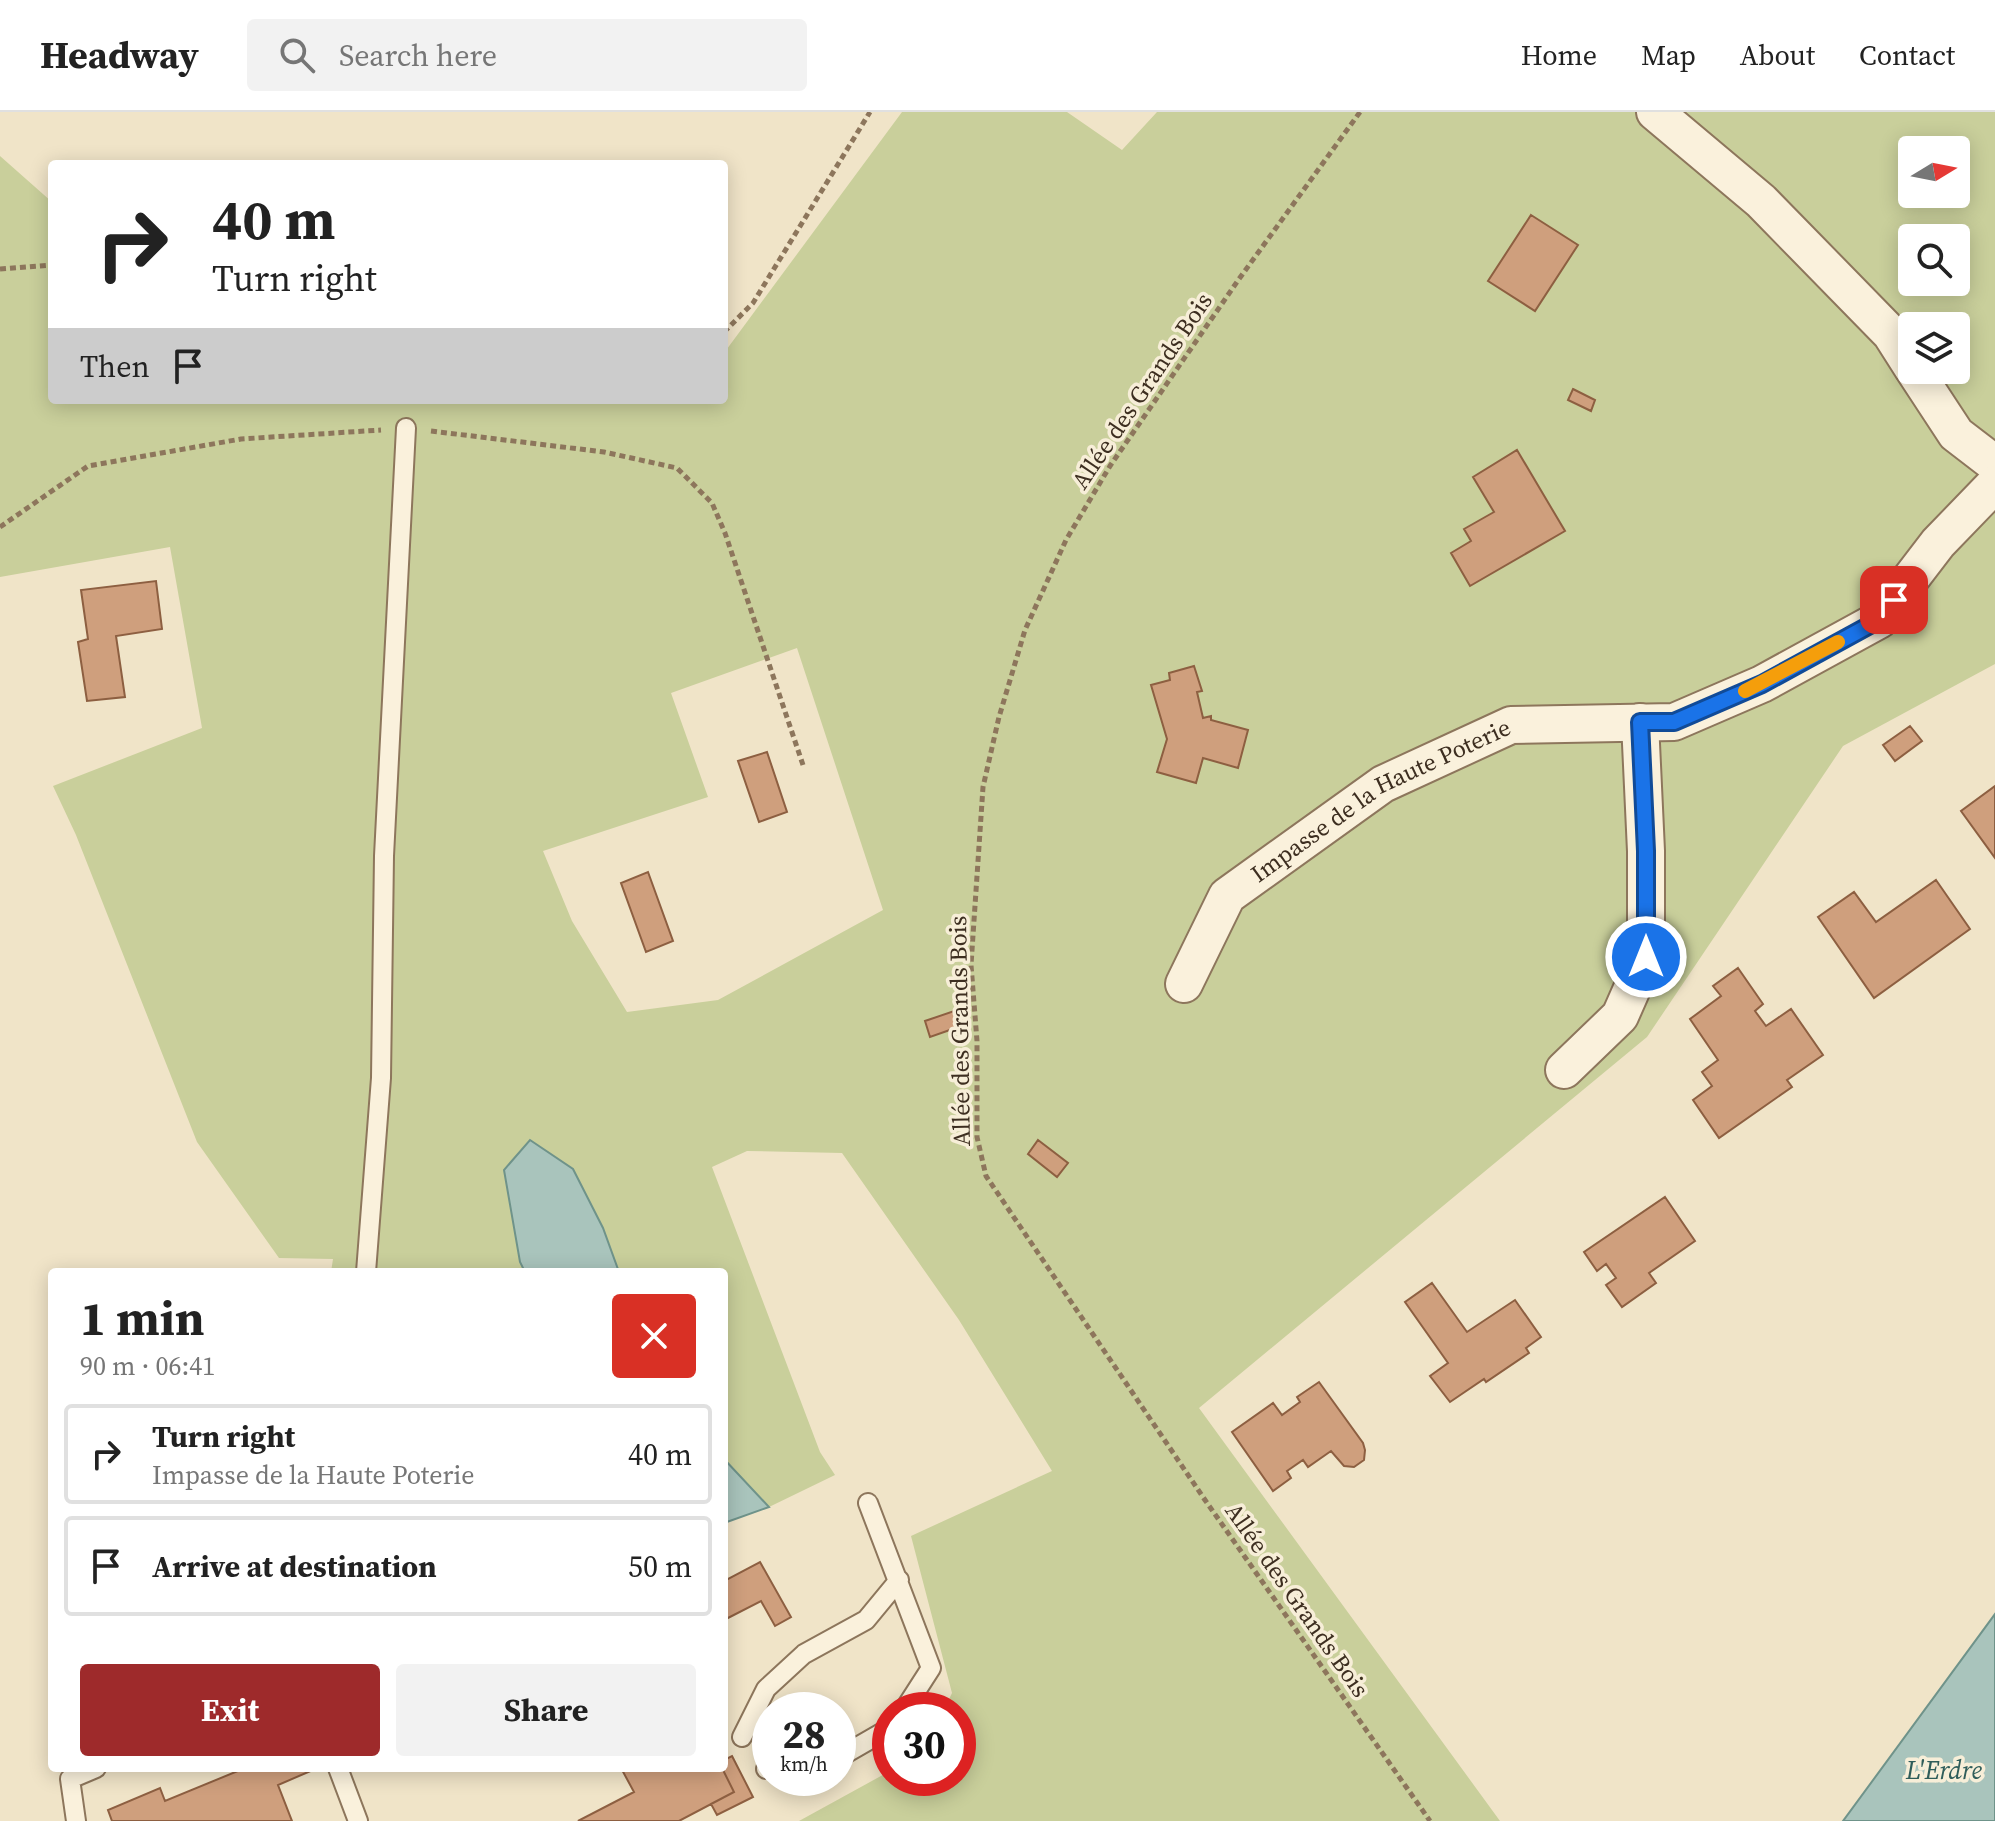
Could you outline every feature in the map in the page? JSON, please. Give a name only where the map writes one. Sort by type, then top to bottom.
[{"type":"street","points":[[1655,112],[1761,201],[1898,345]]},
{"type":"street","points":[[1923,384],[1956,434],[1995,464]]},
{"type":"street","name":"Impasse de la Haute Poterie","points":[[1184,984],[1227,896],[1383,784],[1511,725],[1674,722],[1762,684],[1879,620],[1938,543],[1995,484]]},
{"type":"street","points":[[1564,1070],[1620,1016],[1646,957],[1646,851],[1640,722]]},
{"type":"lane","points":[[366,1268],[381,1078],[384,856],[406,428]]},
{"type":"lane","points":[[868,1503],[931,1668],[916,1692]]},
{"type":"lane","points":[[742,1737],[766,1689],[804,1654],[866,1620],[899,1580]]},
{"type":"lane","points":[[76,1821],[70,1779],[87,1772]]},
{"type":"lane","points":[[340,1772],[358,1821]]},
{"type":"path","points":[[728,328],[753,303],[870,112]]},
{"type":"path","name":"Allée des Grands Bois","points":[[1360,112],[1239,279],[1110,466],[1066,540],[1025,630],[999,717],[983,787],[971,965],[977,1041],[977,1137],[986,1176],[1205,1500],[1430,1821]]},
{"type":"path","points":[[0,269],[48,265]]},
{"type":"path","points":[[0,527],[88,466],[241,439],[406,428],[604,452],[677,468],[712,503],[725,533],[803,765]]},
{"type":"green space","points":[[902,112],[1067,112],[1122,150],[1157,112],[1995,112],[1995,664],[1843,746],[1647,1037],[1199,1408],[1500,1821],[799,1821],[844,1796],[856,1796],[856,1790],[872,1781],[872,1796],[976,1796],[976,1692],[952,1692],[911,1536],[1052,1471],[959,1320],[842,1153],[747,1151],[712,1167],[820,1452],[835,1475],[769,1507],[728,1463],[728,1268],[618,1268],[603,1228],[530,1141],[504,1170],[523,1268],[332,1268],[333,1259],[279,1258],[197,1142],[76,835],[53,786],[202,728],[170,547],[0,577],[0,156],[48,198],[48,404],[728,404],[728,348]],"holes":[[[797,648],[883,910],[718,1000],[627,1012],[572,921],[543,851],[708,797],[671,693]]]},
{"type":"water","points":[[530,1140],[573,1169],[603,1228],[618,1268],[523,1268],[504,1170]]},
{"type":"water","points":[[728,1463],[769,1507],[728,1522]]},
{"type":"water","name":"L'Erdre","points":[[1995,1614],[1995,1821],[1843,1821]]},
{"type":"building","points":[[1531,215],[1578,245],[1535,311],[1488,281]]},
{"type":"building","points":[[1573,389],[1595,400],[1591,411],[1568,400]]},
{"type":"building","points":[[1517,450],[1565,531],[1470,586],[1451,553],[1471,541],[1464,529],[1494,512],[1473,477]]},
{"type":"building","points":[[156,581],[162,629],[116,636],[125,697],[87,701],[78,642],[88,639],[81,590]]},
{"type":"building","points":[[1194,666],[1202,691],[1197,692],[1203,718],[1211,716],[1211,720],[1248,730],[1238,768],[1203,758],[1196,783],[1157,772],[1167,739],[1151,685],[1170,680],[1169,673]]},
{"type":"building","points":[[1910,726],[1922,741],[1895,761],[1883,745]]},
{"type":"building","points":[[767,752],[787,812],[759,822],[738,761]]},
{"type":"building","points":[[1995,786],[1995,858],[1961,811]]},
{"type":"building","points":[[648,872],[673,941],[646,952],[621,883]]},
{"type":"building","points":[[1936,880],[1970,929],[1874,998],[1818,917],[1854,892],[1876,922]]},
{"type":"building","points":[[1738,968],[1763,1004],[1755,1011],[1766,1026],[1791,1009],[1823,1055],[1787,1080],[1792,1087],[1719,1138],[1693,1100],[1712,1086],[1702,1072],[1718,1060],[1690,1019],[1721,996],[1713,986]]},
{"type":"building","points":[[960,1009],[964,1025],[930,1037],[925,1021]]},
{"type":"building","points":[[1038,1140],[1068,1163],[1057,1177],[1028,1154]]},
{"type":"building","points":[[1665,1197],[1695,1241],[1649,1273],[1656,1283],[1622,1307],[1606,1285],[1616,1278],[1606,1264],[1597,1271],[1584,1252]]},
{"type":"building","points":[[1432,1283],[1467,1332],[1515,1300],[1541,1337],[1526,1348],[1529,1353],[1450,1402],[1430,1376],[1448,1363],[1405,1302]]},
{"type":"building","points":[[1319,1382],[1363,1443],[1364,1460],[1354,1467],[1344,1466],[1331,1451],[1308,1467],[1303,1460],[1287,1471],[1291,1478],[1273,1491],[1232,1432],[1273,1403],[1282,1415],[1300,1402],[1297,1397]]},
{"type":"building","points":[[760,1562],[791,1617],[775,1626],[761,1601],[728,1618],[728,1579]]},
{"type":"building","points":[[732,1756],[753,1797],[717,1815],[711,1804],[734,1792],[724,1772],[728,1772],[728,1758]]},
{"type":"building","points":[[235,1772],[308,1772],[278,1785],[292,1821],[112,1821],[108,1810],[160,1788],[165,1801]]},
{"type":"building","points":[[623,1772],[724,1772],[734,1792],[679,1821],[578,1821],[634,1792]]},
{"type":"slow traffic","points":[[1745,691],[1838,642]]},
{"type":"route","points":[[1646,957],[1646,851],[1640,722],[1674,722],[1762,684],[1879,620],[1894,600]]}]
